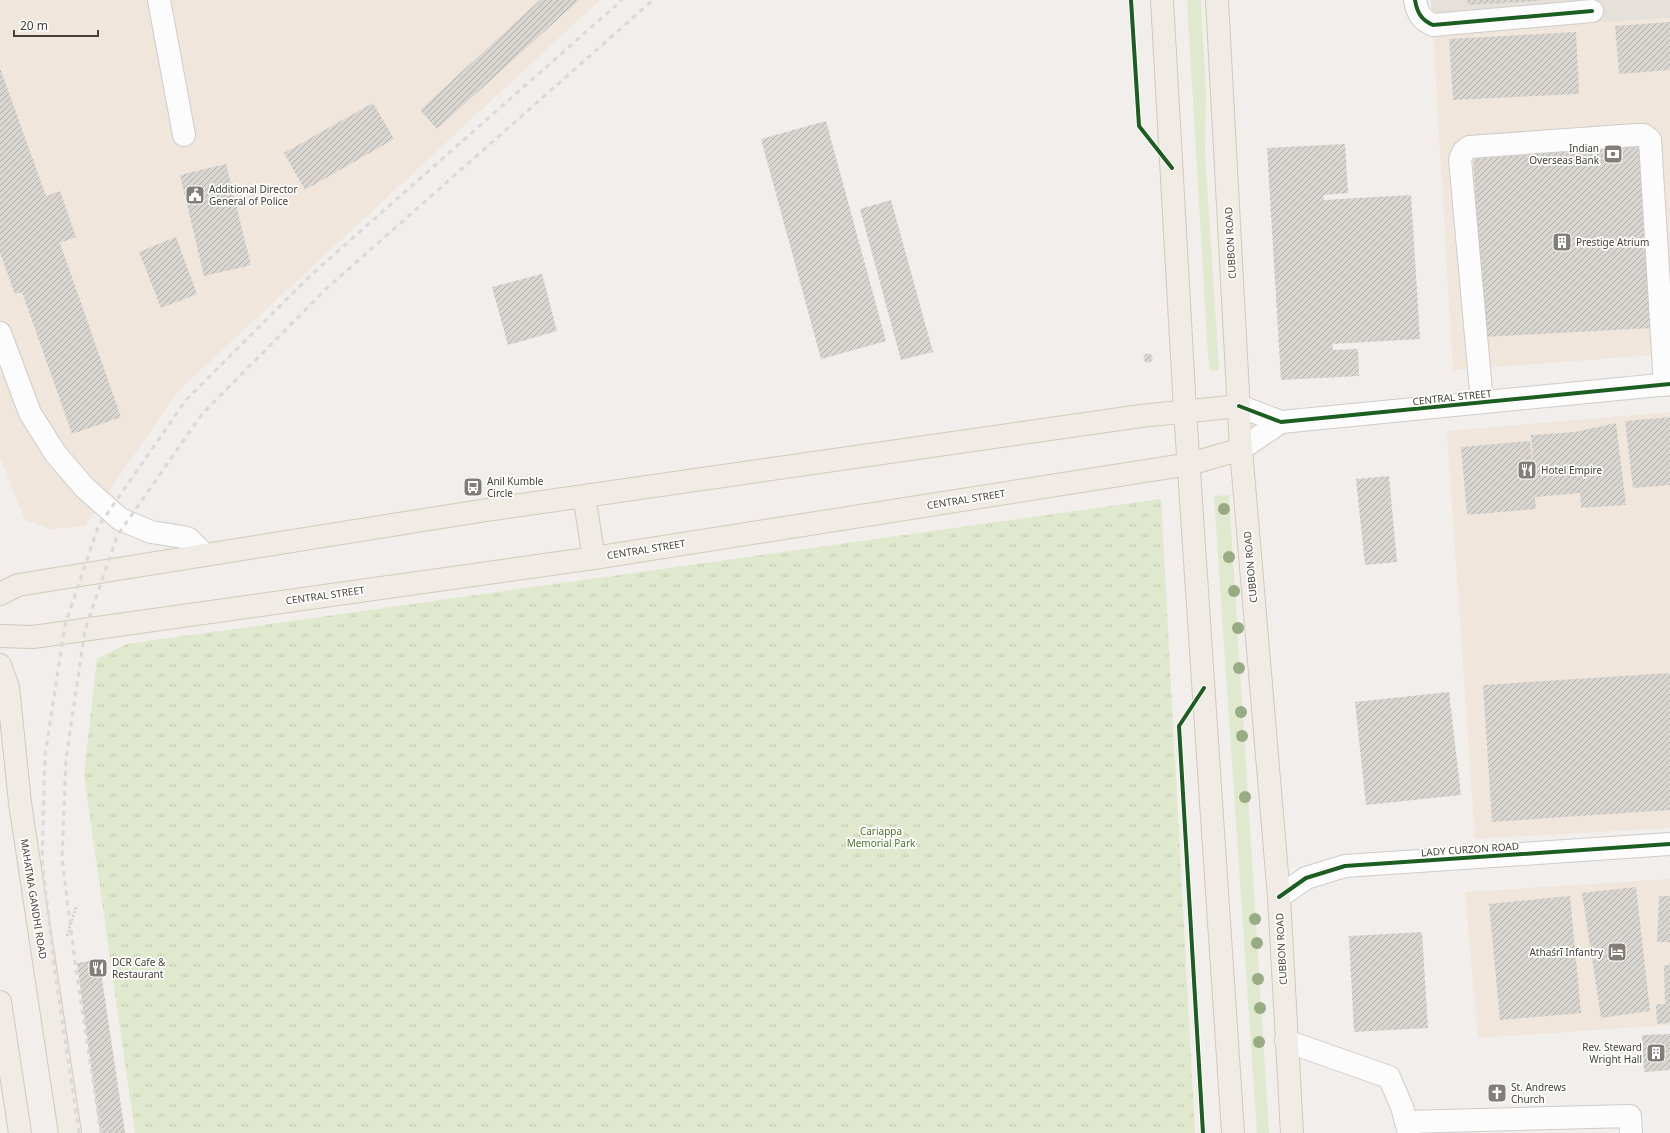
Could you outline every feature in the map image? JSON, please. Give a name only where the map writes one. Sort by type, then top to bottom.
[{"type":"main road","points":[[1162,0],[1185,410],[1190,464],[1233,1133]]},
{"type":"main road","name":"CUBBON ROAD","points":[[1217,0],[1241,450],[1279,897],[1292,1133]]},
{"type":"main road","name":"CENTRAL STREET","points":[[0,594],[18,585],[584,496],[1141,416],[1185,410],[1239,406]]},
{"type":"main road","name":"CENTRAL STREET","points":[[0,636],[33,637],[594,558],[1190,464],[1241,450]]},
{"type":"main road","points":[[584,496],[594,558]]},
{"type":"main road","name":"MAHATMA GANDHI ROAD","points":[[0,666],[8,688],[20,803],[70,1133]]},
{"type":"main road","points":[[0,1002],[20,1133]]},
{"type":"street","points":[[159,0],[184,135]]},
{"type":"street","points":[[1415,0],[1418,11],[1425,22],[1433,25],[1592,11]]},
{"type":"street","points":[[1482,402],[1460,159],[1464,152],[1470,147],[1636,134],[1644,135],[1650,140],[1667,385]]},
{"type":"street","points":[[0,333],[30,412],[56,452],[84,487],[120,519],[151,532],[183,537],[189,540],[205,555]]},
{"type":"street","name":"CENTRAL STREET","points":[[1239,406],[1281,422],[1667,385]]},
{"type":"street","name":"CENTRAL STREET","points":[[1241,450],[1281,422]]},
{"type":"street","name":"LADY CURZON ROAD","points":[[1279,897],[1306,878],[1345,866],[1670,844]]},
{"type":"street","points":[[1286,1041],[1389,1078],[1402,1107],[1407,1127],[1630,1116],[1631,1133]]},
{"type":"shaded area","name":"Additional Director General of Police","points":[[0,0],[600,0],[179,390],[85,526],[49,529],[24,519],[0,456]]},
{"type":"shaded area","points":[[1431,0],[1670,0],[1670,18],[1433,32]]},
{"type":"shaded area","points":[[1670,18],[1670,354],[1453,370],[1433,32]]},
{"type":"shaded area","points":[[1670,412],[1670,828],[1475,839],[1447,431]]},
{"type":"shaded area","points":[[1670,879],[1670,1025],[1478,1038],[1465,892]]},
{"type":"green space","points":[[1187,0],[1201,0],[1206,93],[1205,154],[1219,369],[1213,372],[1210,367],[1208,355]]},
{"type":"green space","points":[[1229,495],[1269,1133],[1257,1133],[1214,496]]},
{"type":"green space","name":"Cariappa Memorial Park","points":[[1161,499],[1195,1133],[135,1133],[84,775],[97,659],[127,644]]},
{"type":"building","points":[[540,0],[579,0],[437,129],[420,110]]},
{"type":"building","points":[[1467,0],[1538,0],[1538,1],[1468,5]]},
{"type":"building","points":[[1670,22],[1670,70],[1619,74],[1615,26]]},
{"type":"building","points":[[1576,32],[1579,94],[1453,100],[1449,39]]},
{"type":"building","points":[[0,68],[46,196],[60,191],[76,237],[60,243],[121,417],[72,434],[22,292],[15,294],[0,253]]},
{"type":"building","points":[[373,103],[394,139],[305,190],[284,153]]},
{"type":"building","points":[[826,121],[886,341],[821,359],[761,139]]},
{"type":"building","points":[[1345,144],[1348,193],[1323,195],[1324,200],[1411,195],[1420,339],[1332,344],[1333,350],[1358,349],[1359,376],[1281,380],[1267,148]]},
{"type":"building","name":"Prestige Atrium","points":[[1640,146],[1652,328],[1484,337],[1473,156]]},
{"type":"building","points":[[226,164],[251,265],[204,276],[180,175]]},
{"type":"building","points":[[891,200],[933,352],[901,360],[860,209]]},
{"type":"building","points":[[176,237],[197,294],[161,308],[139,252]]},
{"type":"building","points":[[542,274],[557,331],[508,345],[492,287]]},
{"type":"building","points":[[1148,353],[1153,358],[1148,363],[1143,358]]},
{"type":"building","points":[[1670,417],[1670,485],[1633,488],[1625,421]]},
{"type":"building","points":[[1616,423],[1626,505],[1581,508],[1580,493],[1535,497],[1536,509],[1467,515],[1461,447],[1530,441],[1534,472],[1531,435],[1575,432]]},
{"type":"building","points":[[1389,476],[1397,562],[1365,565],[1356,479]]},
{"type":"building","points":[[1670,673],[1670,810],[1492,822],[1483,685]]},
{"type":"building","points":[[1449,692],[1461,795],[1366,805],[1355,702]]},
{"type":"building","name":"Athaśrī Infantry","points":[[1636,887],[1650,1011],[1601,1018],[1582,893]]},
{"type":"building","points":[[1570,896],[1581,1013],[1500,1020],[1489,904]]},
{"type":"building","points":[[1659,896],[1670,896],[1670,942],[1657,942]]},
{"type":"building","points":[[1422,932],[1428,1028],[1354,1032],[1349,936]]},
{"type":"building","points":[[99,959],[125,1133],[100,1133],[77,963]]},
{"type":"building","points":[[1664,965],[1670,965],[1670,1023],[1657,1024],[1656,1004],[1665,1004]]},
{"type":"building","name":"Rev. Steward Wright Hall","points":[[1670,1034],[1670,1070],[1644,1072],[1642,1035]]},
{"type":"railway","points":[[79,1133],[55,973],[42,859],[45,756],[65,625],[98,527],[186,400],[312,274],[622,0]]},
{"type":"railway","points":[[101,1133],[76,970],[62,858],[66,759],[85,630],[117,536],[202,414],[326,289],[653,0]]},
{"type":"cycle path","points":[[1131,0],[1139,126],[1172,168]]},
{"type":"cycle path","points":[[1415,0],[1420,15],[1425,21],[1433,25],[1592,11]]},
{"type":"cycle path","points":[[1239,406],[1281,422],[1670,384]]},
{"type":"cycle path","points":[[1203,1133],[1179,726],[1204,688]]},
{"type":"cycle path","points":[[1279,897],[1306,878],[1345,866],[1670,844]]},
{"type":"place","name":"Indian Overseas Bank","points":[[1613,154]]},
{"type":"place","name":"Additional Director General of Police","points":[[195,195]]},
{"type":"place","name":"Prestige Atrium","points":[[1562,242]]},
{"type":"place","name":"Hotel Empire","points":[[1527,470]]},
{"type":"place","name":"Anil Kumble Circle","points":[[473,487]]},
{"type":"place","name":"Athaśrī Infantry","points":[[1617,952]]},
{"type":"place","name":"DCR Cafe & Restaurant","points":[[98,968]]},
{"type":"place","name":"Rev. Steward Wright Hall","points":[[1656,1053]]},
{"type":"place","name":"St. Andrews Church","points":[[1497,1093]]}]
